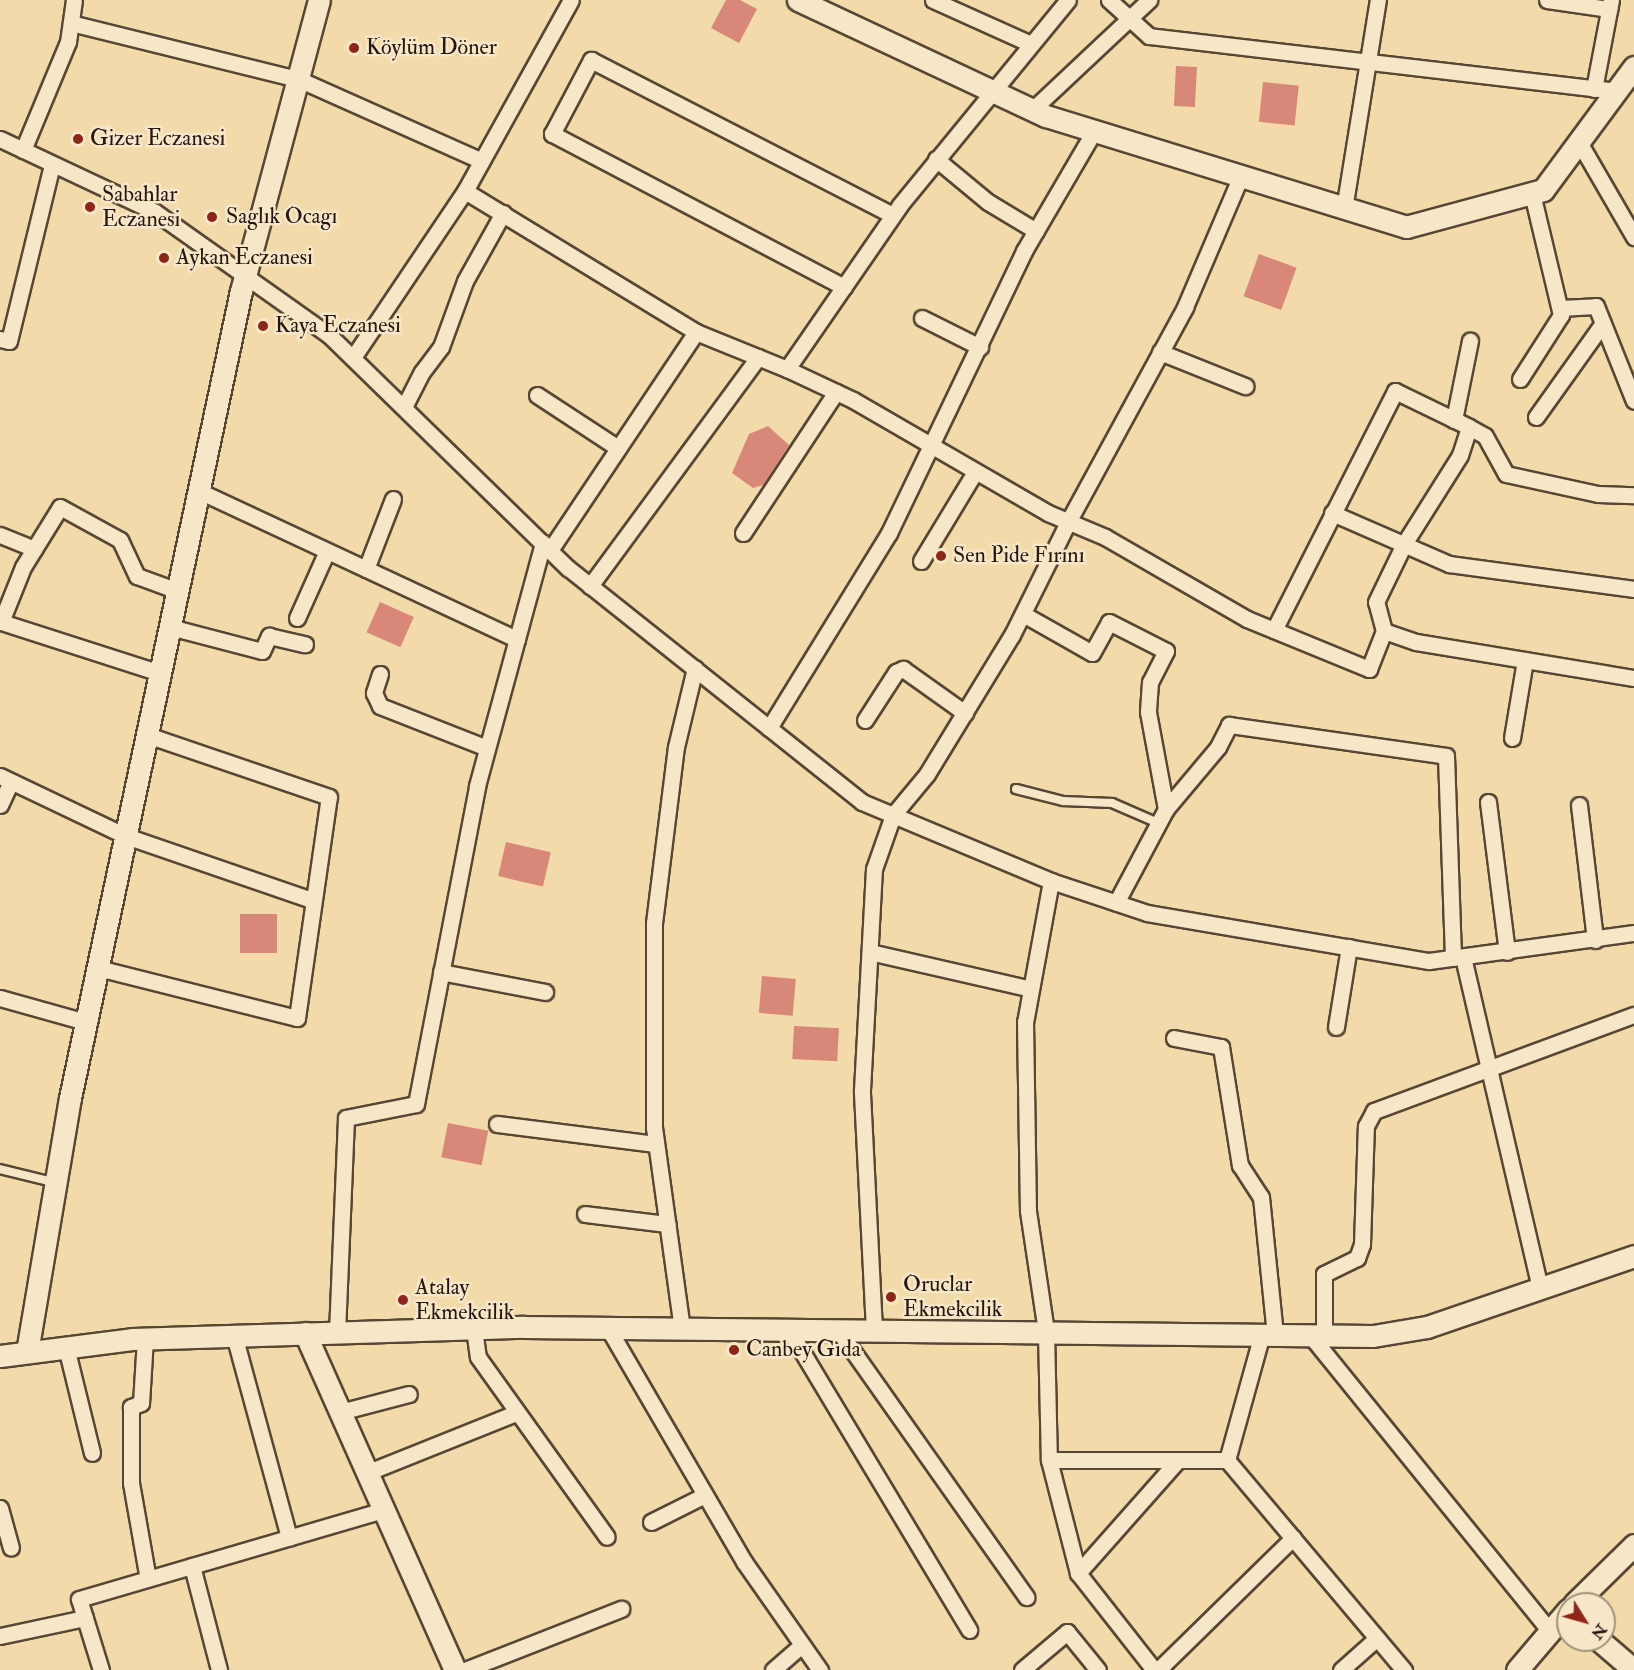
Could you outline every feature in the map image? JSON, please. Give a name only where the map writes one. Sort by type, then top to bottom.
[{"type":"main road","points":[[27,1352],[54,1182],[86,1022],[245,276],[320,0]]},
{"type":"main road","points":[[798,0],[1032,110],[1093,133],[1406,227],[1543,190],[1634,67]]},
{"type":"main road","points":[[0,1356],[145,1338],[474,1329],[873,1330],[1373,1336],[1427,1327],[1634,1256]]},
{"type":"main road","points":[[305,1334],[455,1670]]},
{"type":"main road","points":[[1587,1592],[1634,1545]]},
{"type":"main road","points":[[1516,1670],[1556,1624]]},
{"type":"main road","points":[[1613,1652],[1634,1670]]},
{"type":"street","points":[[23,150],[68,42],[74,0]]},
{"type":"street","points":[[354,356],[465,191],[570,0]]},
{"type":"street","points":[[933,0],[1031,44]]},
{"type":"street","points":[[787,369],[893,215],[991,90],[1068,0]]},
{"type":"street","points":[[1109,0],[1149,36],[1616,91]]},
{"type":"street","points":[[1032,110],[1149,0]]},
{"type":"street","points":[[1344,209],[1378,0]]},
{"type":"street","points":[[1547,0],[1610,5],[1594,89]]},
{"type":"street","points":[[70,23],[298,79],[482,160]]},
{"type":"street","points":[[844,287],[552,134],[591,60],[893,215]]},
{"type":"street","points":[[769,728],[889,533],[934,448],[1036,231],[1093,133]]},
{"type":"street","points":[[0,139],[154,212],[354,356],[546,546],[590,586],[862,802],[1051,881],[1147,914],[1429,961],[1634,933]]},
{"type":"street","points":[[1579,142],[1634,237]]},
{"type":"street","points":[[936,159],[988,202],[1036,231]]},
{"type":"street","points":[[0,339],[9,341],[52,164]]},
{"type":"street","points":[[873,1330],[862,1090],[874,869],[893,815],[927,774],[1023,614],[1068,522],[1160,352],[1240,178]]},
{"type":"street","points":[[465,191],[696,332],[787,369],[836,392],[975,472],[1068,522],[1105,537],[1274,630],[1369,669],[1384,631],[1376,602],[1404,544],[1460,455],[1469,427]]},
{"type":"street","points":[[1521,379],[1562,315],[1532,193]]},
{"type":"street","points":[[404,407],[422,372],[441,347],[465,281],[503,213]]},
{"type":"street","points":[[1560,308],[1596,306],[1634,401]]},
{"type":"street","points":[[922,318],[980,347]]},
{"type":"street","points":[[1536,417],[1603,323]]},
{"type":"street","points":[[337,1333],[346,1118],[416,1104],[487,748],[546,546],[618,448],[696,332]]},
{"type":"street","points":[[1454,420],[1470,341]]},
{"type":"street","points":[[1160,352],[1245,386]]},
{"type":"street","points":[[590,586],[758,357]]},
{"type":"street","points":[[1274,630],[1395,391],[1485,436],[1506,474],[1598,494],[1634,495]]},
{"type":"street","points":[[743,533],[836,392]]},
{"type":"street","points":[[537,395],[618,448]]},
{"type":"street","points":[[921,561],[975,472]]},
{"type":"street","points":[[199,491],[517,639]]},
{"type":"street","points":[[366,569],[393,500]]},
{"type":"street","points":[[160,673],[1,622],[34,549],[60,507],[120,540],[137,576],[178,591]]},
{"type":"street","points":[[1332,513],[1449,564],[1634,589]]},
{"type":"street","points":[[0,535],[34,549]]},
{"type":"street","points":[[297,618],[327,551]]},
{"type":"street","points":[[1023,614],[1092,653],[1109,622],[1166,651],[1150,682],[1148,712],[1166,808]]},
{"type":"street","points":[[170,627],[262,651],[269,636],[305,644]]},
{"type":"street","points":[[1384,631],[1416,642],[1634,678]]},
{"type":"street","points":[[1512,738],[1525,660]]},
{"type":"street","points":[[681,1329],[656,1144],[654,923],[676,747],[695,668]]},
{"type":"street","points":[[865,720],[896,672],[903,669],[965,713]]},
{"type":"street","points":[[380,674],[374,693],[380,706],[487,748]]},
{"type":"street","points":[[1116,903],[1166,808],[1218,747],[1229,724],[1446,756],[1458,958],[1488,1066],[1539,1288]]},
{"type":"street","points":[[98,968],[297,1018],[312,900],[329,797],[147,735]]},
{"type":"street","points":[[0,805],[5,778],[126,836],[312,900]]},
{"type":"street","points":[[1488,802],[1507,952]]},
{"type":"street","points":[[1579,805],[1595,940]]},
{"type":"street","points":[[1051,881],[1024,1022],[1028,1211],[1046,1332],[1049,1461],[1078,1573],[1156,1670],[1293,1538]]},
{"type":"street","points":[[1336,1027],[1349,947]]},
{"type":"street","points":[[870,952],[1031,989]]},
{"type":"street","points":[[441,972],[545,992]]},
{"type":"street","points":[[0,998],[86,1022]]},
{"type":"street","points":[[1550,1631],[1317,1335],[1324,1274],[1357,1258],[1362,1244],[1366,1126],[1374,1111],[1488,1066],[1634,1015]]},
{"type":"street","points":[[1174,1038],[1221,1047],[1240,1165],[1261,1197],[1268,1334],[1227,1460]]},
{"type":"street","points":[[497,1124],[656,1144]]},
{"type":"street","points":[[585,1214],[667,1224]]},
{"type":"street","points":[[608,1328],[705,1495],[820,1670]]},
{"type":"street","points":[[474,1329],[478,1357],[607,1537]]},
{"type":"street","points":[[789,1330],[969,1630]]},
{"type":"street","points":[[838,1330],[1026,1598]]},
{"type":"street","points":[[234,1335],[289,1538]]},
{"type":"street","points":[[145,1338],[141,1404],[131,1407],[131,1483],[148,1579]]},
{"type":"street","points":[[66,1347],[92,1453]]},
{"type":"street","points":[[340,1412],[409,1394]]},
{"type":"street","points":[[366,1473],[516,1413]]},
{"type":"street","points":[[1078,1573],[1178,1460]]},
{"type":"street","points":[[1049,1461],[1227,1460],[1404,1670]]},
{"type":"street","points":[[651,1521],[705,1495]]},
{"type":"street","points":[[0,1508],[11,1548]]},
{"type":"street","points":[[101,1670],[79,1599],[384,1510]]},
{"type":"street","points":[[192,1566],[219,1670]]},
{"type":"street","points":[[465,1670],[621,1609]]},
{"type":"street","points":[[0,1636],[85,1618]]},
{"type":"street","points":[[1022,1670],[1067,1632],[1098,1670]]},
{"type":"street","points":[[1341,1670],[1377,1638]]},
{"type":"street","points":[[773,1670],[802,1645]]},
{"type":"lane","points":[[1016,789],[1063,801],[1112,803],[1158,823]]},
{"type":"lane","points":[[0,1169],[54,1182]]},
{"type":"building","points":[[726,0],[740,0],[757,9],[739,43],[711,28]]},
{"type":"building","points":[[1176,66],[1197,67],[1195,107],[1174,106]]},
{"type":"building","points":[[1263,82],[1299,86],[1295,126],[1259,122]]},
{"type":"building","points":[[1259,254],[1297,268],[1281,310],[1244,296]]},
{"type":"building","points":[[768,426],[789,445],[763,485],[753,488],[732,473],[749,434]]},
{"type":"building","points":[[380,602],[414,617],[400,647],[367,632]]},
{"type":"building","points":[[506,842],[551,852],[543,886],[498,876]]},
{"type":"building","points":[[240,914],[277,914],[277,953],[240,953]]},
{"type":"building","points":[[762,976],[796,979],[793,1016],[759,1013]]},
{"type":"building","points":[[794,1026],[839,1028],[837,1061],[792,1059]]},
{"type":"building","points":[[448,1123],[488,1131],[482,1165],[441,1157]]},
{"type":"place","name":"Köylüm Döner","points":[[354,48]]},
{"type":"place","name":"Gizer Eczanesi","points":[[78,139]]},
{"type":"place","name":"Sabahlar Eczanesi","points":[[90,207]]},
{"type":"place","name":"Saglık Ocagı","points":[[212,217]]},
{"type":"place","name":"Aykan Eczanesi","points":[[164,258]]},
{"type":"place","name":"Kaya Eczanesi","points":[[263,326]]},
{"type":"place","name":"Sen Pide Fırını","points":[[941,556]]},
{"type":"place","name":"Oruclar Ekmekcilik","points":[[891,1297]]},
{"type":"place","name":"Atalay Ekmekcilik","points":[[403,1300]]},
{"type":"place","name":"Canbey Gıda","points":[[734,1350]]}]
